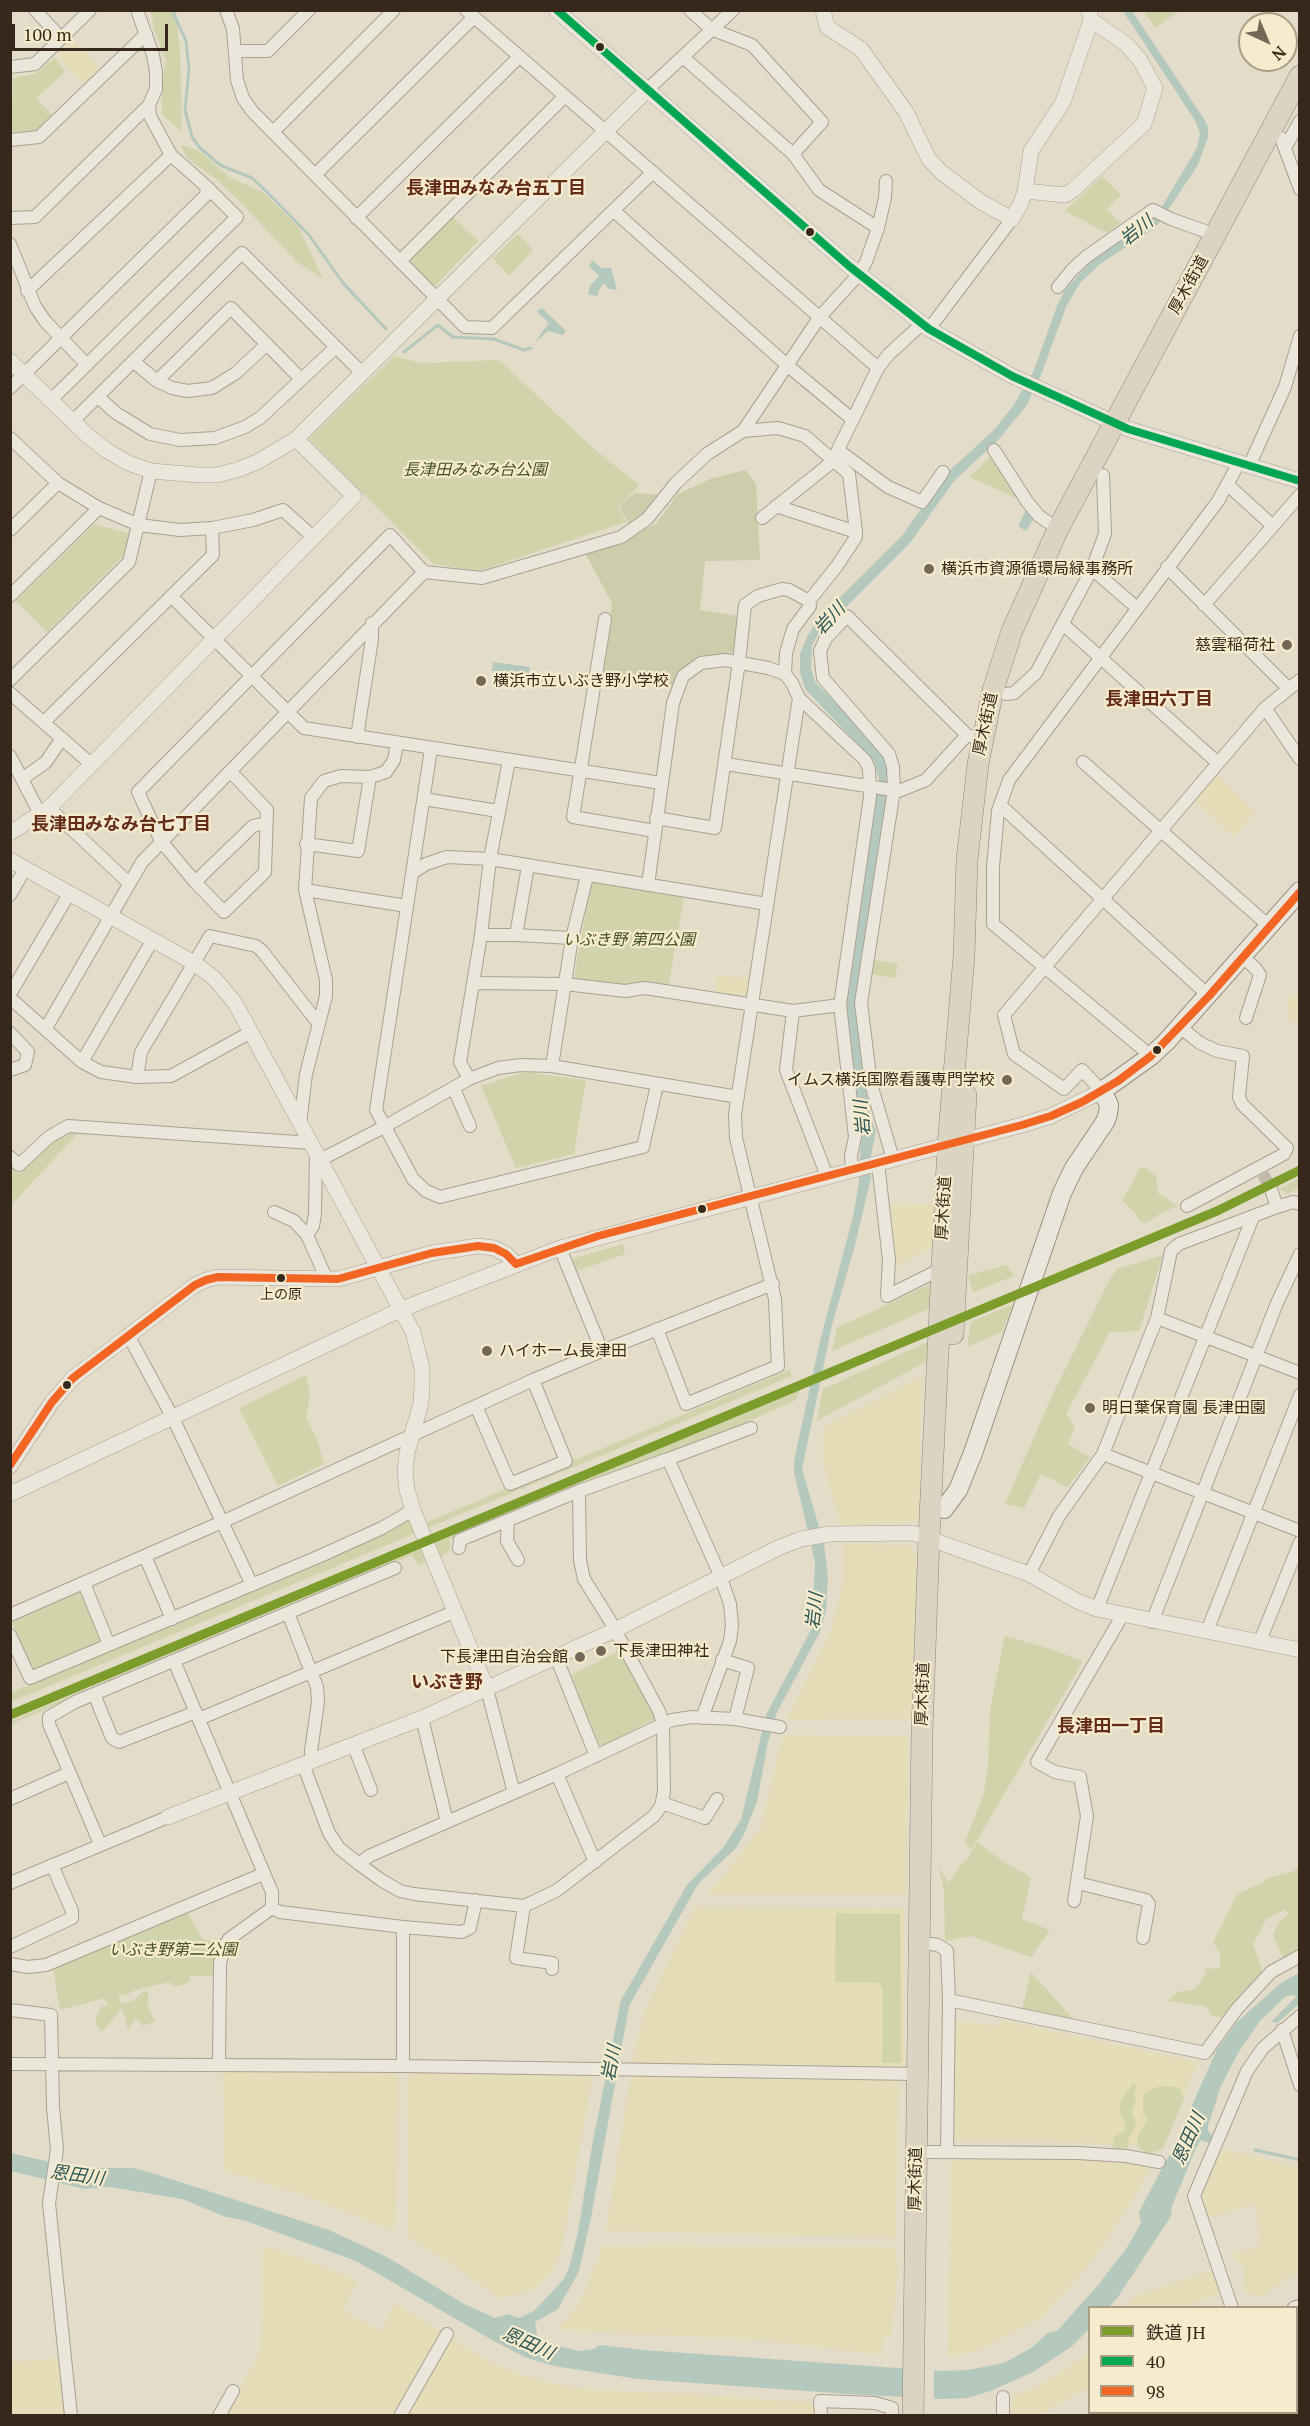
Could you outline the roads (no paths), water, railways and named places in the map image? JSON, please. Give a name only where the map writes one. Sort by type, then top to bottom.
[{"type":"highway","name":"厚木街道","points":[[920,2359],[937,2152],[931,1944],[935,1541],[941,1269],[956,1143],[983,817],[990,766],[1006,693],[1028,625],[1103,475],[1121,426],[1216,235],[1299,76]]},
{"type":"highway","name":"厚木街道","points":[[919,2412],[917,2074],[922,1732],[935,1541],[944,1509],[967,860],[975,737],[993,690],[1011,631],[1058,529],[1121,426],[1283,143],[1299,102]]},
{"type":"main road","points":[[944,1509],[958,1491],[973,1453],[1062,1193],[1074,1168],[1108,1114],[1109,1105],[1102,1091],[1151,1056],[1180,1027],[1299,891]]},
{"type":"street","points":[[35,10],[61,38]]},
{"type":"street","points":[[10,67],[35,63],[90,10]]},
{"type":"street","points":[[10,218],[35,217],[149,105],[156,89],[156,72],[137,10]]},
{"type":"street","points":[[226,10],[232,29],[237,80],[243,98],[356,218],[465,327],[492,328],[653,172]]},
{"type":"street","points":[[235,51],[268,51],[309,10]]},
{"type":"street","points":[[273,132],[394,10]]},
{"type":"street","points":[[556,10],[859,274],[926,327],[1024,382],[1121,426],[1299,481]]},
{"type":"street","points":[[690,10],[711,29],[752,45],[822,122],[794,154]]},
{"type":"street","points":[[10,361],[72,422],[106,450],[128,463],[151,471],[179,475],[208,475],[237,470],[274,454],[296,439],[605,131],[733,10]]},
{"type":"street","points":[[822,12],[827,27],[861,49],[906,112],[928,159],[941,172],[981,202],[1012,219]]},
{"type":"street","points":[[315,175],[470,14],[878,368]]},
{"type":"street","points":[[762,518],[832,462],[878,368],[889,354],[926,327],[1012,219],[1025,191],[1031,151],[1063,102],[1090,15],[1126,44],[1140,60],[1155,88],[1144,124],[1065,195],[1025,191]]},
{"type":"street","points":[[10,140],[39,137],[146,34]]},
{"type":"street","points":[[356,218],[519,57]]},
{"type":"street","points":[[683,57],[794,154],[819,190],[878,228]]},
{"type":"street","points":[[400,261],[565,96]]},
{"type":"street","points":[[55,396],[237,217],[171,155],[150,116],[149,105]]},
{"type":"street","points":[[1299,121],[1283,143],[1299,189]]},
{"type":"street","points":[[27,291],[171,155]]},
{"type":"street","points":[[230,771],[267,810],[265,872],[224,912],[161,841],[136,790],[390,535],[424,572],[482,578],[621,537],[647,519],[676,483],[707,454],[743,431],[819,318],[859,274],[866,262],[878,228],[885,198],[886,181]]},
{"type":"street","points":[[10,388],[206,195],[207,187]]},
{"type":"street","points":[[1058,287],[1086,257],[1153,210],[1169,219],[1216,235]]},
{"type":"street","points":[[614,211],[787,365],[852,419]]},
{"type":"street","points":[[10,244],[27,291],[45,321],[87,365]]},
{"type":"street","points":[[72,422],[242,253],[362,373]]},
{"type":"street","points":[[156,381],[231,308],[301,379]]},
{"type":"street","points":[[1151,1056],[993,924],[993,867],[1000,805],[1008,780],[1244,464],[1285,387],[1299,336]]},
{"type":"street","points":[[134,362],[156,381],[172,388],[188,391],[212,388],[236,373],[267,344]]},
{"type":"street","points":[[98,397],[116,414],[150,434],[199,441],[231,433],[260,418],[335,348]]},
{"type":"street","points":[[743,431],[778,428],[806,436],[888,487],[922,502],[943,472]]},
{"type":"street","points":[[10,833],[45,811],[101,760],[213,638],[354,496],[296,439]]},
{"type":"street","points":[[13,446],[58,483],[99,508],[139,525],[180,530],[212,528],[253,520],[283,510],[313,537]]},
{"type":"street","points":[[994,450],[1028,503],[1039,516],[1058,529]]},
{"type":"street","points":[[785,674],[786,652],[793,629],[810,606],[809,601],[837,566],[856,537],[849,474],[835,454]]},
{"type":"street","points":[[10,680],[129,562],[151,471]]},
{"type":"street","points":[[1006,693],[1014,693],[1036,673],[1064,625],[1092,569],[1105,534],[1103,475]]},
{"type":"street","points":[[10,530],[58,483]]},
{"type":"street","points":[[1228,485],[1273,526]]},
{"type":"street","points":[[1204,605],[1299,495]]},
{"type":"street","points":[[776,506],[856,532]]},
{"type":"street","points":[[10,596],[99,508]]},
{"type":"street","points":[[44,722],[213,555],[212,528]]},
{"type":"street","points":[[1167,567],[1288,688]]},
{"type":"street","points":[[1092,569],[1136,607]]},
{"type":"street","points":[[46,1028],[142,862],[424,572]]},
{"type":"street","points":[[656,818],[715,828],[726,764],[745,605],[758,596],[782,589],[789,590],[809,601]]},
{"type":"street","points":[[171,596],[304,728],[661,783]]},
{"type":"street","points":[[726,764],[893,790],[908,789],[926,780],[975,737],[847,616],[826,638],[819,651],[822,678],[889,754],[893,767],[893,790],[861,1003],[883,1162],[889,1260],[887,1296],[941,1269]]},
{"type":"street","points":[[605,619],[573,817],[655,831]]},
{"type":"street","points":[[357,737],[372,639],[372,623]]},
{"type":"street","points":[[1064,625],[1218,763]]},
{"type":"street","points":[[648,885],[673,703],[683,676],[701,663],[725,660],[785,674],[800,698],[866,760],[872,787],[840,1005],[855,1137],[853,1170]]},
{"type":"street","points":[[10,1494],[402,1309],[516,1264],[560,1248],[1051,1116],[1102,1091],[1082,1070],[1064,1089],[1014,1054],[1004,1015],[1265,708],[1299,680]]},
{"type":"street","points":[[10,693],[62,738],[101,760]]},
{"type":"street","points":[[657,1329],[686,1404],[778,1366],[772,1284],[736,1137],[738,1097],[800,698]]},
{"type":"street","points":[[1265,708],[1299,759]]},
{"type":"street","points":[[22,779],[46,762],[62,738]]},
{"type":"street","points":[[300,1124],[306,1074],[326,996],[326,980],[305,890],[306,844],[311,798],[324,781],[341,776],[370,777],[386,772],[394,760],[397,743]]},
{"type":"street","points":[[431,749],[376,1110],[413,1179],[426,1191],[440,1197],[643,1147],[657,1085]]},
{"type":"street","points":[[10,756],[22,779],[45,811],[129,884]]},
{"type":"street","points":[[469,1080],[460,1062],[481,935],[490,859],[509,761]]},
{"type":"street","points":[[1083,762],[1269,926]]},
{"type":"street","points":[[306,844],[358,851],[370,777]]},
{"type":"street","points":[[424,799],[498,811]]},
{"type":"street","points":[[1000,805],[1209,996]]},
{"type":"street","points":[[195,882],[253,826],[266,823]]},
{"type":"street","points":[[412,873],[426,864],[447,857],[490,859],[767,904]]},
{"type":"street","points":[[10,860],[194,963],[214,978],[235,1003],[402,1309],[413,1332],[422,1368],[421,1403],[411,1436],[405,1472],[407,1490],[433,1561],[487,1689],[514,1793]]},
{"type":"street","points":[[516,935],[528,866]]},
{"type":"street","points":[[10,895],[26,869]]},
{"type":"street","points":[[552,1066],[572,938],[587,876]]},
{"type":"street","points":[[305,890],[407,906]]},
{"type":"street","points":[[69,894],[10,996],[82,1062],[101,1072],[137,1077],[171,1076],[251,1032]]},
{"type":"street","points":[[481,935],[572,938]]},
{"type":"street","points":[[137,1077],[141,1052],[210,936],[256,946],[318,1023]]},
{"type":"street","points":[[82,1062],[152,941]]},
{"type":"street","points":[[1243,957],[1260,975],[1246,1018]]},
{"type":"street","points":[[473,983],[565,984],[625,991],[645,988],[793,1011],[840,1005]]},
{"type":"street","points":[[793,1011],[786,1070],[827,1176]]},
{"type":"street","points":[[1180,1027],[1200,1043],[1217,1051],[1243,1056],[1239,1096],[1242,1104],[1287,1148],[1284,1154],[1261,1171],[1187,1206]]},
{"type":"street","points":[[10,1033],[28,1052],[25,1065],[10,1070]]},
{"type":"street","points":[[10,1157],[19,1165],[49,1137],[68,1126],[175,1131],[315,1152],[384,1127],[469,1080],[498,1068],[521,1065],[552,1066],[738,1097]]},
{"type":"street","points":[[454,1089],[470,1126]]},
{"type":"street","points":[[307,1235],[313,1226],[315,1214],[315,1152]]},
{"type":"street","points":[[1271,1190],[1277,1207]]},
{"type":"street","points":[[1029,1574],[1059,1516],[1103,1454],[1157,1318],[1171,1251],[1179,1244],[1252,1216],[1293,1202],[1299,1204]]},
{"type":"street","points":[[274,1212],[294,1221],[307,1235],[327,1280]]},
{"type":"street","points":[[1097,1609],[1252,1216]]},
{"type":"street","points":[[10,1466],[52,1402],[73,1378],[195,1285],[218,1277],[327,1280],[379,1269],[432,1253],[478,1246],[494,1248],[506,1254],[516,1264]]},
{"type":"street","points":[[560,1248],[602,1351]]},
{"type":"street","points":[[1152,1622],[1277,1302],[1299,1254]]},
{"type":"street","points":[[10,1615],[145,1557],[533,1380],[772,1284]]},
{"type":"street","points":[[1157,1318],[1299,1373]]},
{"type":"street","points":[[128,1335],[173,1418],[252,1586]]},
{"type":"street","points":[[476,1406],[510,1484],[566,1461],[533,1380]]},
{"type":"street","points":[[1207,1631],[1299,1395]]},
{"type":"street","points":[[459,1548],[460,1540],[508,1520],[579,1491],[751,1428]]},
{"type":"street","points":[[1103,1454],[1299,1532]]},
{"type":"street","points":[[668,1459],[720,1575],[730,1604],[732,1625],[730,1641],[702,1718]]},
{"type":"street","points":[[288,1613],[317,1687],[318,1702],[308,1762],[329,1833],[339,1848],[381,1880],[400,1891],[524,1906],[556,1891],[654,1816],[662,1803],[664,1792],[663,1724],[615,1630],[584,1579],[580,1560],[579,1491]]},
{"type":"street","points":[[10,1635],[14,1653],[30,1678],[252,1586],[382,1528],[413,1510]]},
{"type":"street","points":[[508,1520],[507,1541],[518,1560]]},
{"type":"street","points":[[10,1883],[100,1844],[422,1718],[615,1630],[720,1575],[801,1539],[828,1535],[913,1533],[995,1560],[1029,1574],[1077,1601],[1097,1609],[1122,1616],[1299,1650]]},
{"type":"street","points":[[1260,1641],[1299,1542]]},
{"type":"street","points":[[145,1557],[172,1619]]},
{"type":"street","points":[[100,1844],[48,1720],[53,1714],[94,1694],[394,1568]]},
{"type":"street","points":[[84,1583],[109,1644]]},
{"type":"street","points":[[94,1694],[112,1738],[119,1742],[198,1716],[456,1611]]},
{"type":"street","points":[[1074,1901],[1087,1816],[1080,1777],[1055,1772],[1037,1762],[1122,1616]]},
{"type":"street","points":[[556,1657],[596,1756]]},
{"type":"street","points":[[722,1660],[748,1668],[735,1719]]},
{"type":"street","points":[[174,1661],[272,1892],[272,1908]]},
{"type":"street","points":[[359,1864],[369,1856],[557,1774],[663,1724],[692,1717],[735,1719],[779,1727]]},
{"type":"street","points":[[422,1718],[447,1822]]},
{"type":"street","points":[[353,1744],[371,1790]]},
{"type":"street","points":[[10,1799],[69,1773]]},
{"type":"street","points":[[557,1774],[595,1862]]},
{"type":"street","points":[[662,1803],[705,1818],[717,1799]]},
{"type":"street","points":[[10,1947],[72,1918],[72,1911],[52,1865]]},
{"type":"street","points":[[10,1964],[28,1967],[46,1965],[263,1874]]},
{"type":"street","points":[[1077,1883],[1146,1900],[1149,1904],[1143,1938]]},
{"type":"street","points":[[272,1908],[280,1912],[403,1928],[462,1932],[470,1928],[476,1900]]},
{"type":"street","points":[[524,1906],[516,1958],[552,1963]]},
{"type":"street","points":[[219,2065],[220,1964],[225,1945],[229,1939],[272,1908]]},
{"type":"street","points":[[403,1928],[403,2066]]},
{"type":"street","points":[[931,1944],[938,1945],[947,1951],[949,2001],[937,2152],[1078,2153],[1126,2156],[1159,2162]]},
{"type":"street","points":[[949,2001],[1205,2053],[1236,2010],[1271,1972],[1299,1956]]},
{"type":"street","points":[[10,2010],[52,2010],[57,2150],[49,2203],[71,2415]]},
{"type":"street","points":[[1232,2306],[1194,2196],[1247,2071],[1263,2048],[1299,2016]]},
{"type":"street","points":[[1282,2030],[1299,2085]]},
{"type":"street","points":[[10,2064],[403,2066],[917,2074]]},
{"type":"street","points":[[400,2415],[447,2334]]},
{"type":"street","points":[[219,2415],[233,2391]]},
{"type":"street","points":[[1003,2397],[1003,2415]]},
{"type":"street","points":[[821,2415],[820,2401],[875,2403],[892,2412]]},
{"type":"water","points":[[1123,11],[1132,11],[1208,127],[1208,137],[1198,165],[1160,222],[1100,264],[1080,283],[1066,307],[1041,375],[1027,405],[999,439],[954,481],[910,543],[818,635],[812,645],[811,668],[815,682],[884,753],[890,779],[855,1006],[870,1118],[876,1130],[870,1161],[871,1178],[832,1325],[802,1469],[824,1544],[828,1576],[826,1610],[820,1632],[777,1712],[767,1746],[757,1802],[744,1834],[736,1848],[698,1884],[629,2006],[591,2218],[579,2271],[558,2309],[535,2322],[538,2341],[579,2351],[594,2349],[600,2345],[941,2371],[968,2370],[1004,2363],[1031,2348],[1048,2333],[1058,2330],[1099,2284],[1128,2246],[1141,2223],[1139,2212],[1175,2144],[1217,2049],[1237,2022],[1281,1983],[1299,1973],[1299,2004],[1277,2023],[1271,2022],[1296,1997],[1286,1996],[1260,2021],[1238,2053],[1221,2086],[1208,2126],[1208,2131],[1214,2138],[1209,2143],[1201,2140],[1196,2148],[1172,2206],[1171,2216],[1118,2297],[1110,2306],[1088,2306],[1088,2330],[1071,2347],[1033,2372],[993,2390],[968,2398],[940,2399],[849,2394],[638,2379],[554,2366],[527,2358],[492,2340],[356,2261],[243,2220],[226,2217],[182,2199],[110,2187],[84,2189],[11,2171],[11,2153],[76,2168],[133,2168],[149,2172],[329,2230],[387,2257],[464,2304],[495,2318],[508,2314],[519,2318],[534,2311],[563,2280],[569,2268],[578,2232],[592,2146],[621,2000],[687,1885],[723,1848],[741,1820],[766,1715],[812,1628],[815,1562],[794,1472],[794,1461],[820,1341],[853,1217],[859,1182],[861,1134],[847,1006],[879,780],[874,761],[805,689],[800,672],[800,654],[808,635],[821,616],[901,537],[947,473],[995,429],[1013,406],[1034,370],[1065,290],[1094,258],[1144,224],[1161,208],[1197,148],[1200,134],[1196,122]]},
{"type":"water","points":[[592,260],[602,268],[611,268],[617,290],[609,289],[604,283],[597,296],[588,294],[590,286],[599,276],[589,266]]},
{"type":"water","points":[[542,308],[566,331],[563,335],[548,331],[534,343],[549,323],[537,311]]},
{"type":"water","points":[[1026,510],[1035,517],[1026,531],[1018,526]]},
{"type":"water","points":[[493,662],[530,667],[528,676],[492,671]]},
{"type":"waterway","points":[[172,10],[186,41],[189,69],[185,110],[192,137],[200,148],[220,165],[252,178],[263,188],[309,235],[343,283],[386,329]]},
{"type":"waterway","points":[[404,352],[438,325],[453,337],[494,339],[524,350],[531,348]]},
{"type":"waterway","points":[[1255,2150],[1300,2160]]},
{"type":"tunnel","points":[[1263,1174],[1271,1189]]},
{"type":"rail line","name":"JH","points":[[10,1715],[1217,1211],[1300,1170]]},
{"type":"place","name":"横浜市資源循環局緑事務所","points":[[929,569]]},
{"type":"place","name":"慈雲稲荷社","points":[[1287,645]]},
{"type":"place","name":"横浜市立いぶき野小学校","points":[[481,681]]},
{"type":"place","name":"イムス横浜国際看護専門学校","points":[[1007,1080]]},
{"type":"place","name":"上の原","points":[[281,1278]]},
{"type":"place","name":"ハイホーム長津田","points":[[487,1351]]},
{"type":"place","name":"明日葉保育園 長津田園","points":[[1090,1408]]},
{"type":"place","name":"下長津田神社","points":[[601,1651]]},
{"type":"place","name":"下長津田自治会館","points":[[580,1657]]},
{"type":"district","name":"長津田みなみ台五丁目","points":[[496,189]]},
{"type":"district","name":"長津田六丁目","points":[[1159,700]]},
{"type":"district","name":"長津田みなみ台七丁目","points":[[121,825]]},
{"type":"district","name":"いぶき野","points":[[447,1683]]},
{"type":"district","name":"長津田一丁目","points":[[1111,1727]]},
{"type":"water label","name":"岩川","points":[[1137,231]]},
{"type":"water label","name":"岩川","points":[[830,619]]},
{"type":"water label","name":"岩川","points":[[863,1118]]},
{"type":"water label","name":"岩川","points":[[815,1611]]},
{"type":"water label","name":"岩川","points":[[612,2063]]},
{"type":"water label","name":"恩田川","points":[[1189,2139]]},
{"type":"water label","name":"恩田川","points":[[77,2176]]},
{"type":"water label","name":"恩田川","points":[[528,2344]]},
{"type":"park label","name":"長津田みなみ台公園","points":[[475,470]]},
{"type":"park label","name":"いぶき野 第四公園","points":[[629,940]]},
{"type":"park label","name":"いぶき野第二公園","points":[[173,1950]]}]
